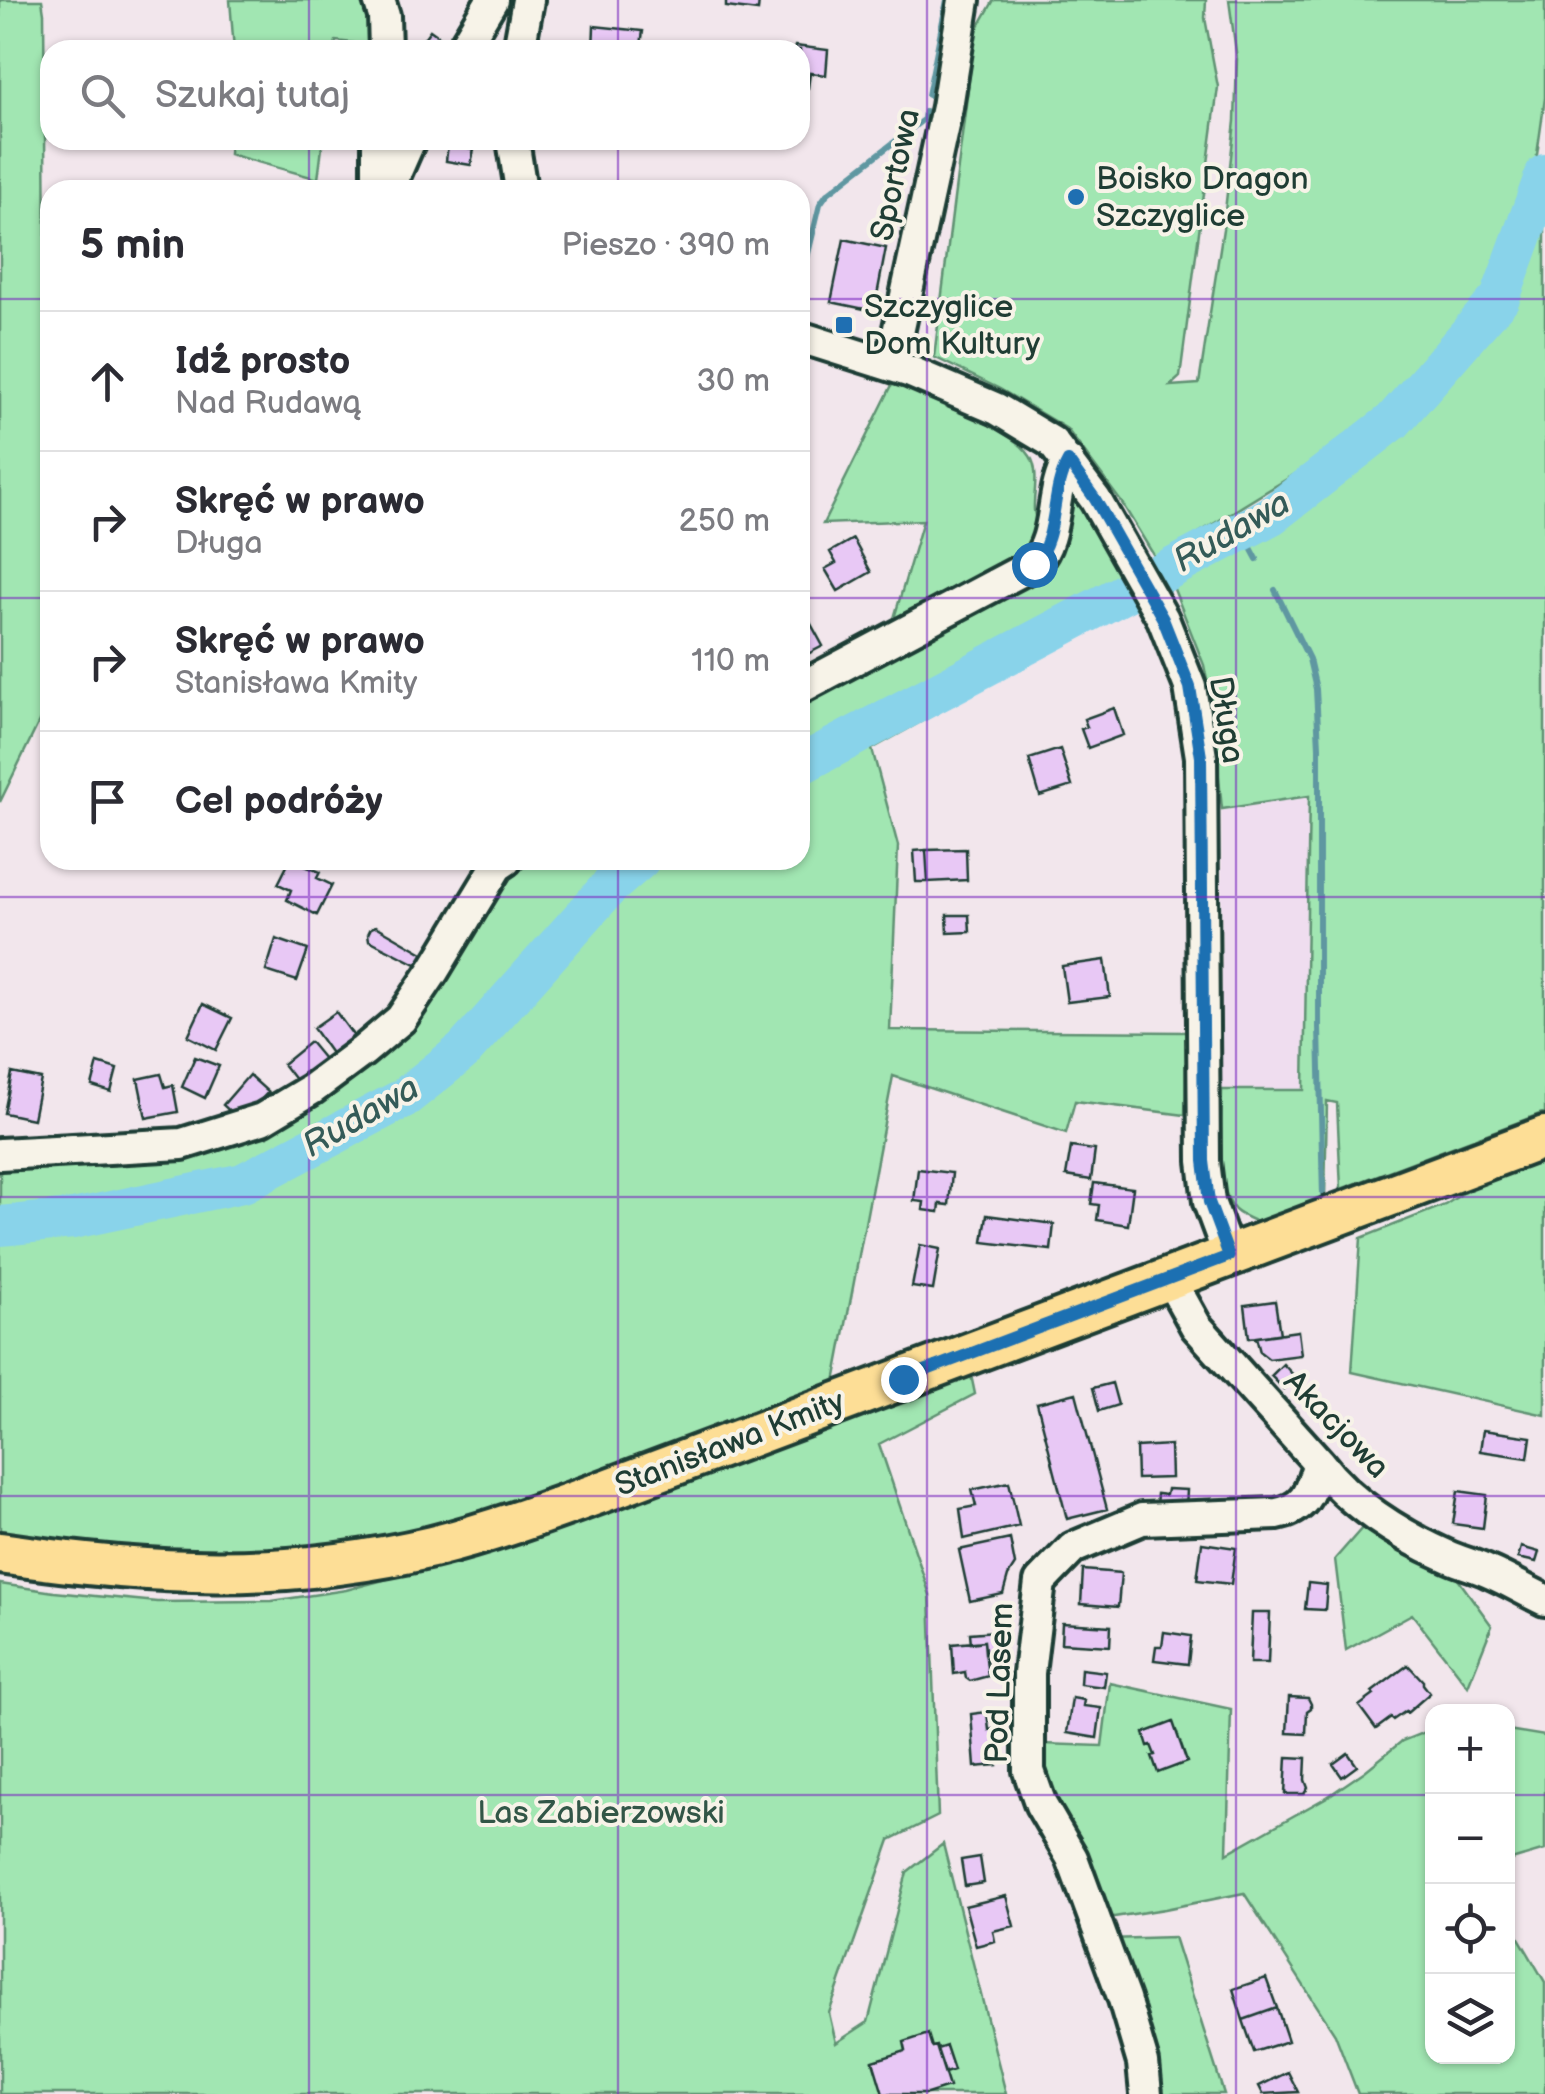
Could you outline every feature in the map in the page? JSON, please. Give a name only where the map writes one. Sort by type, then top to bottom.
[{"type":"main road","name":"Stanisława Kmity","points":[[0,1553],[133,1570],[233,1572],[346,1564],[432,1547],[599,1493],[1545,1136]]},
{"type":"street","points":[[379,0],[385,40]]},
{"type":"street","points":[[468,40],[492,0]]},
{"type":"street","points":[[521,40],[528,0]]},
{"type":"street","name":"Sportowa","points":[[891,365],[946,107],[964,0]]},
{"type":"street","points":[[378,150],[378,180]]},
{"type":"street","points":[[392,180],[406,150]]},
{"type":"street","points":[[515,150],[519,180]]},
{"type":"street","name":"Długa","points":[[810,340],[891,365],[997,409],[1052,442],[1095,499],[1163,619],[1190,687],[1201,757],[1204,1161],[1209,1202],[1229,1256]]},
{"type":"street","points":[[810,683],[1034,564],[1050,538],[1058,486],[1068,461]]},
{"type":"street","points":[[0,1154],[182,1144],[274,1112],[363,1051],[401,1019],[495,870]]},
{"type":"street","name":"Akacjowa","points":[[1170,1279],[1196,1326],[1336,1486],[1420,1542],[1545,1600]]},
{"type":"street","name":"Pod Lasem","points":[[1146,2094],[1143,2064],[1124,1999],[1072,1858],[1041,1805],[1029,1772],[1029,1673],[1040,1582],[1072,1548],[1142,1519],[1292,1511],[1309,1493],[1319,1463]]},
{"type":"shaded area","points":[[1309,795],[1304,1090],[1222,1090],[1222,809]]},
{"type":"green space","points":[[0,0],[42,0],[40,150],[45,150],[45,180],[40,180],[40,720],[0,802]]},
{"type":"green space","points":[[230,0],[375,0],[381,40],[233,40]]},
{"type":"green space","points":[[994,0],[1206,0],[1205,18],[1218,87],[1180,377],[1170,386],[1199,384],[1223,229],[1235,121],[1237,59],[1229,0],[1545,0],[1545,98],[1536,162],[1521,210],[1476,310],[1424,375],[1371,424],[1156,559],[1122,503],[1067,429],[1000,389],[934,357],[975,33]]},
{"type":"green space","points":[[229,150],[322,150],[318,179],[229,154]]},
{"type":"green space","points":[[1545,215],[1545,1112],[1341,1189],[1337,1103],[1327,1101],[1325,1198],[1257,1222],[1235,1210],[1224,1185],[1220,1153],[1222,1090],[1304,1090],[1309,796],[1222,809],[1204,665],[1170,579],[1295,504],[1395,434],[1438,391],[1503,307],[1530,259]]},
{"type":"green space","points":[[893,383],[967,414],[1020,445],[1035,469],[1034,510],[1040,537],[1038,548],[890,632],[923,520],[823,524]]},
{"type":"green space","points":[[1078,497],[1119,567],[1135,604],[872,749],[898,846],[890,1030],[1187,1032],[1185,1115],[1075,1101],[1066,1133],[893,1076],[835,1382],[549,1489],[438,1524],[324,1546],[243,1551],[162,1549],[0,1532],[0,1161],[176,1151],[401,1028],[450,975],[509,878],[520,870],[810,870],[810,693],[1032,574],[1066,499]]},
{"type":"green space","points":[[1545,1156],[1545,1415],[1352,1372],[1361,1238],[1445,1205],[1483,1180]]},
{"type":"green space","name":"Las Zabierzowski","points":[[971,1375],[975,1394],[879,1444],[930,1595],[938,1816],[890,1840],[829,2013],[836,2043],[868,2022],[907,1872],[943,1844],[1006,2094],[0,2094],[0,1584],[157,1602],[272,1601],[346,1590],[508,1547]]},
{"type":"green space","points":[[1363,1527],[1452,1571],[1492,1626],[1468,1686],[1412,1614],[1346,1650],[1335,1559]]},
{"type":"green space","points":[[1110,1683],[1231,1709],[1227,1853],[1327,1797],[1402,1741],[1425,1732],[1425,2064],[1515,2064],[1515,1931],[1545,1982],[1545,2094],[1358,2094],[1335,2034],[1244,1893],[1101,1919],[1073,1835],[1043,1775],[1042,1744],[1102,1746]]},
{"type":"green space","points":[[1515,1731],[1545,1736],[1545,1850],[1515,1859]]},
{"type":"green space","points":[[1174,1937],[1224,2094],[1153,2094],[1108,1939]]},
{"type":"building","points":[[726,0],[759,0],[758,11],[726,7]]},
{"type":"building","points":[[594,26],[643,31],[642,40],[593,40]]},
{"type":"building","points":[[430,30],[444,40],[423,40]]},
{"type":"building","points":[[810,48],[828,50],[826,75],[810,73]]},
{"type":"building","points":[[447,150],[474,150],[471,165],[446,161]]},
{"type":"building","points":[[844,239],[886,248],[874,311],[831,302]]},
{"type":"building","points":[[853,539],[871,572],[838,591],[825,569],[836,563],[830,552]]},
{"type":"building","points":[[810,622],[823,646],[810,653]]},
{"type":"building","points":[[1114,708],[1123,735],[1088,748],[1081,729],[1087,727],[1084,719]]},
{"type":"building","points":[[1060,749],[1072,786],[1040,796],[1029,759]]},
{"type":"building","points":[[966,849],[967,880],[928,882],[926,850]]},
{"type":"building","points":[[926,850],[928,882],[916,882],[914,851]]},
{"type":"building","points":[[285,870],[315,870],[320,872],[317,878],[332,885],[317,915],[287,900],[291,890],[278,884]]},
{"type":"building","points":[[947,915],[969,915],[970,932],[948,933]]},
{"type":"building","points":[[376,926],[430,957],[424,968],[369,940],[371,928]]},
{"type":"building","points":[[276,939],[308,950],[297,981],[266,971]]},
{"type":"building","points":[[1105,960],[1110,997],[1067,1002],[1062,966]]},
{"type":"building","points":[[203,1004],[232,1018],[216,1050],[188,1036]]},
{"type":"building","points":[[336,1012],[358,1042],[335,1059],[313,1028]]},
{"type":"building","points":[[310,1042],[324,1059],[296,1081],[283,1064]]},
{"type":"building","points":[[195,1057],[219,1066],[205,1098],[182,1087]]},
{"type":"building","points":[[98,1063],[117,1069],[111,1092],[92,1086]]},
{"type":"building","points":[[12,1073],[41,1079],[33,1119],[4,1113]]},
{"type":"building","points":[[161,1074],[165,1087],[173,1085],[178,1112],[146,1118],[138,1079]]},
{"type":"building","points":[[249,1075],[268,1092],[247,1115],[241,1110],[235,1116],[223,1105]]},
{"type":"building","points":[[1071,1147],[1095,1150],[1091,1180],[1066,1176]]},
{"type":"building","points":[[918,1169],[952,1173],[949,1205],[940,1204],[939,1212],[923,1210],[924,1202],[914,1201]]},
{"type":"building","points":[[1094,1183],[1133,1188],[1128,1225],[1097,1220],[1099,1205],[1091,1204]]},
{"type":"building","points":[[987,1215],[1054,1224],[1051,1250],[983,1242]]},
{"type":"building","points":[[920,1245],[940,1249],[933,1290],[912,1287]]},
{"type":"building","points":[[1275,1301],[1280,1334],[1249,1338],[1245,1305]]},
{"type":"building","points":[[1298,1331],[1301,1355],[1269,1359],[1260,1352],[1256,1337]]},
{"type":"building","points":[[1283,1364],[1296,1378],[1284,1389],[1271,1376]]},
{"type":"building","points":[[1112,1383],[1118,1405],[1099,1411],[1093,1388]]},
{"type":"building","points":[[1076,1393],[1107,1509],[1067,1519],[1037,1403]]},
{"type":"building","points":[[1483,1430],[1531,1437],[1528,1458],[1480,1451]]},
{"type":"building","points":[[1170,1445],[1171,1478],[1137,1479],[1136,1447]]},
{"type":"building","points":[[1009,1482],[1019,1526],[964,1539],[960,1509],[976,1506],[972,1490]]},
{"type":"building","points":[[1167,1489],[1187,1490],[1186,1508],[1156,1505],[1157,1494],[1166,1495]]},
{"type":"building","points":[[1458,1491],[1487,1495],[1483,1528],[1453,1524]]},
{"type":"building","points":[[1010,1539],[1015,1565],[1003,1594],[970,1601],[959,1550]]},
{"type":"building","points":[[1202,1543],[1236,1548],[1231,1584],[1197,1580]]},
{"type":"building","points":[[1521,1547],[1539,1552],[1536,1562],[1518,1558]]},
{"type":"building","points":[[1083,1570],[1121,1573],[1118,1607],[1081,1604]]},
{"type":"building","points":[[1308,1583],[1327,1585],[1325,1610],[1305,1609]]},
{"type":"building","points":[[1252,1613],[1270,1613],[1268,1663],[1250,1663]]},
{"type":"building","points":[[1062,1623],[1111,1626],[1110,1646],[1061,1643]]},
{"type":"building","points":[[995,1631],[997,1651],[985,1653],[984,1641],[971,1643],[970,1633]]},
{"type":"building","points":[[1164,1632],[1191,1636],[1188,1664],[1154,1660]]},
{"type":"building","points":[[984,1641],[988,1676],[970,1681],[965,1672],[954,1674],[952,1644]]},
{"type":"building","points":[[1408,1665],[1430,1693],[1407,1713],[1376,1729],[1359,1706]]},
{"type":"building","points":[[1081,1669],[1106,1672],[1104,1687],[1080,1684]]},
{"type":"building","points":[[1289,1697],[1308,1698],[1311,1704],[1306,1734],[1287,1733]]},
{"type":"building","points":[[1072,1698],[1084,1700],[1083,1706],[1101,1708],[1097,1738],[1067,1733]]},
{"type":"building","points":[[987,1712],[989,1730],[994,1729],[997,1765],[975,1767],[971,1714]]},
{"type":"building","points":[[1173,1722],[1187,1762],[1158,1773],[1152,1756],[1155,1755],[1144,1733]]},
{"type":"building","points":[[1348,1753],[1357,1766],[1342,1777],[1333,1764]]},
{"type":"building","points":[[1287,1757],[1306,1758],[1308,1788],[1304,1794],[1285,1794]]},
{"type":"building","points":[[980,1857],[984,1883],[965,1886],[961,1860]]},
{"type":"building","points":[[1006,1896],[1014,1926],[993,1931],[995,1941],[976,1946],[965,1906]]},
{"type":"building","points":[[1266,1978],[1277,2008],[1243,2020],[1233,1989]]},
{"type":"building","points":[[1277,2008],[1288,2041],[1254,2052],[1243,2020]]},
{"type":"building","points":[[928,2034],[932,2047],[936,2046],[949,2087],[927,2094],[883,2094],[873,2061],[906,2051],[904,2042]]},
{"type":"building","points":[[946,2046],[954,2070],[945,2073],[937,2049]]},
{"type":"building","points":[[1288,2072],[1298,2092],[1263,2094],[1259,2086]]},
{"type":"waterway","points":[[928,95],[947,0]]},
{"type":"waterway","points":[[810,246],[820,204],[827,194],[924,119],[925,111]]},
{"type":"waterway","name":"Rudawa","points":[[810,760],[1272,515],[1393,421],[1500,298],[1545,174]]},
{"type":"waterway","points":[[1242,531],[1257,559]]},
{"type":"waterway","points":[[1275,590],[1309,659],[1316,689],[1323,1198]]},
{"type":"waterway","name":"Rudawa","points":[[0,1226],[73,1219],[243,1183],[404,1098],[463,1051],[628,870]]},
{"type":"place","name":"Boisko Dragon Szczyglice","points":[[1076,197]]},
{"type":"place","name":"Szczyglice Dom Kultury","points":[[844,325]]},
{"type":"route","points":[[903,1379],[1229,1256],[1209,1202],[1204,1161],[1201,757],[1190,687],[1163,619],[1095,499],[1068,461],[1058,486],[1050,538],[1034,564]]}]
